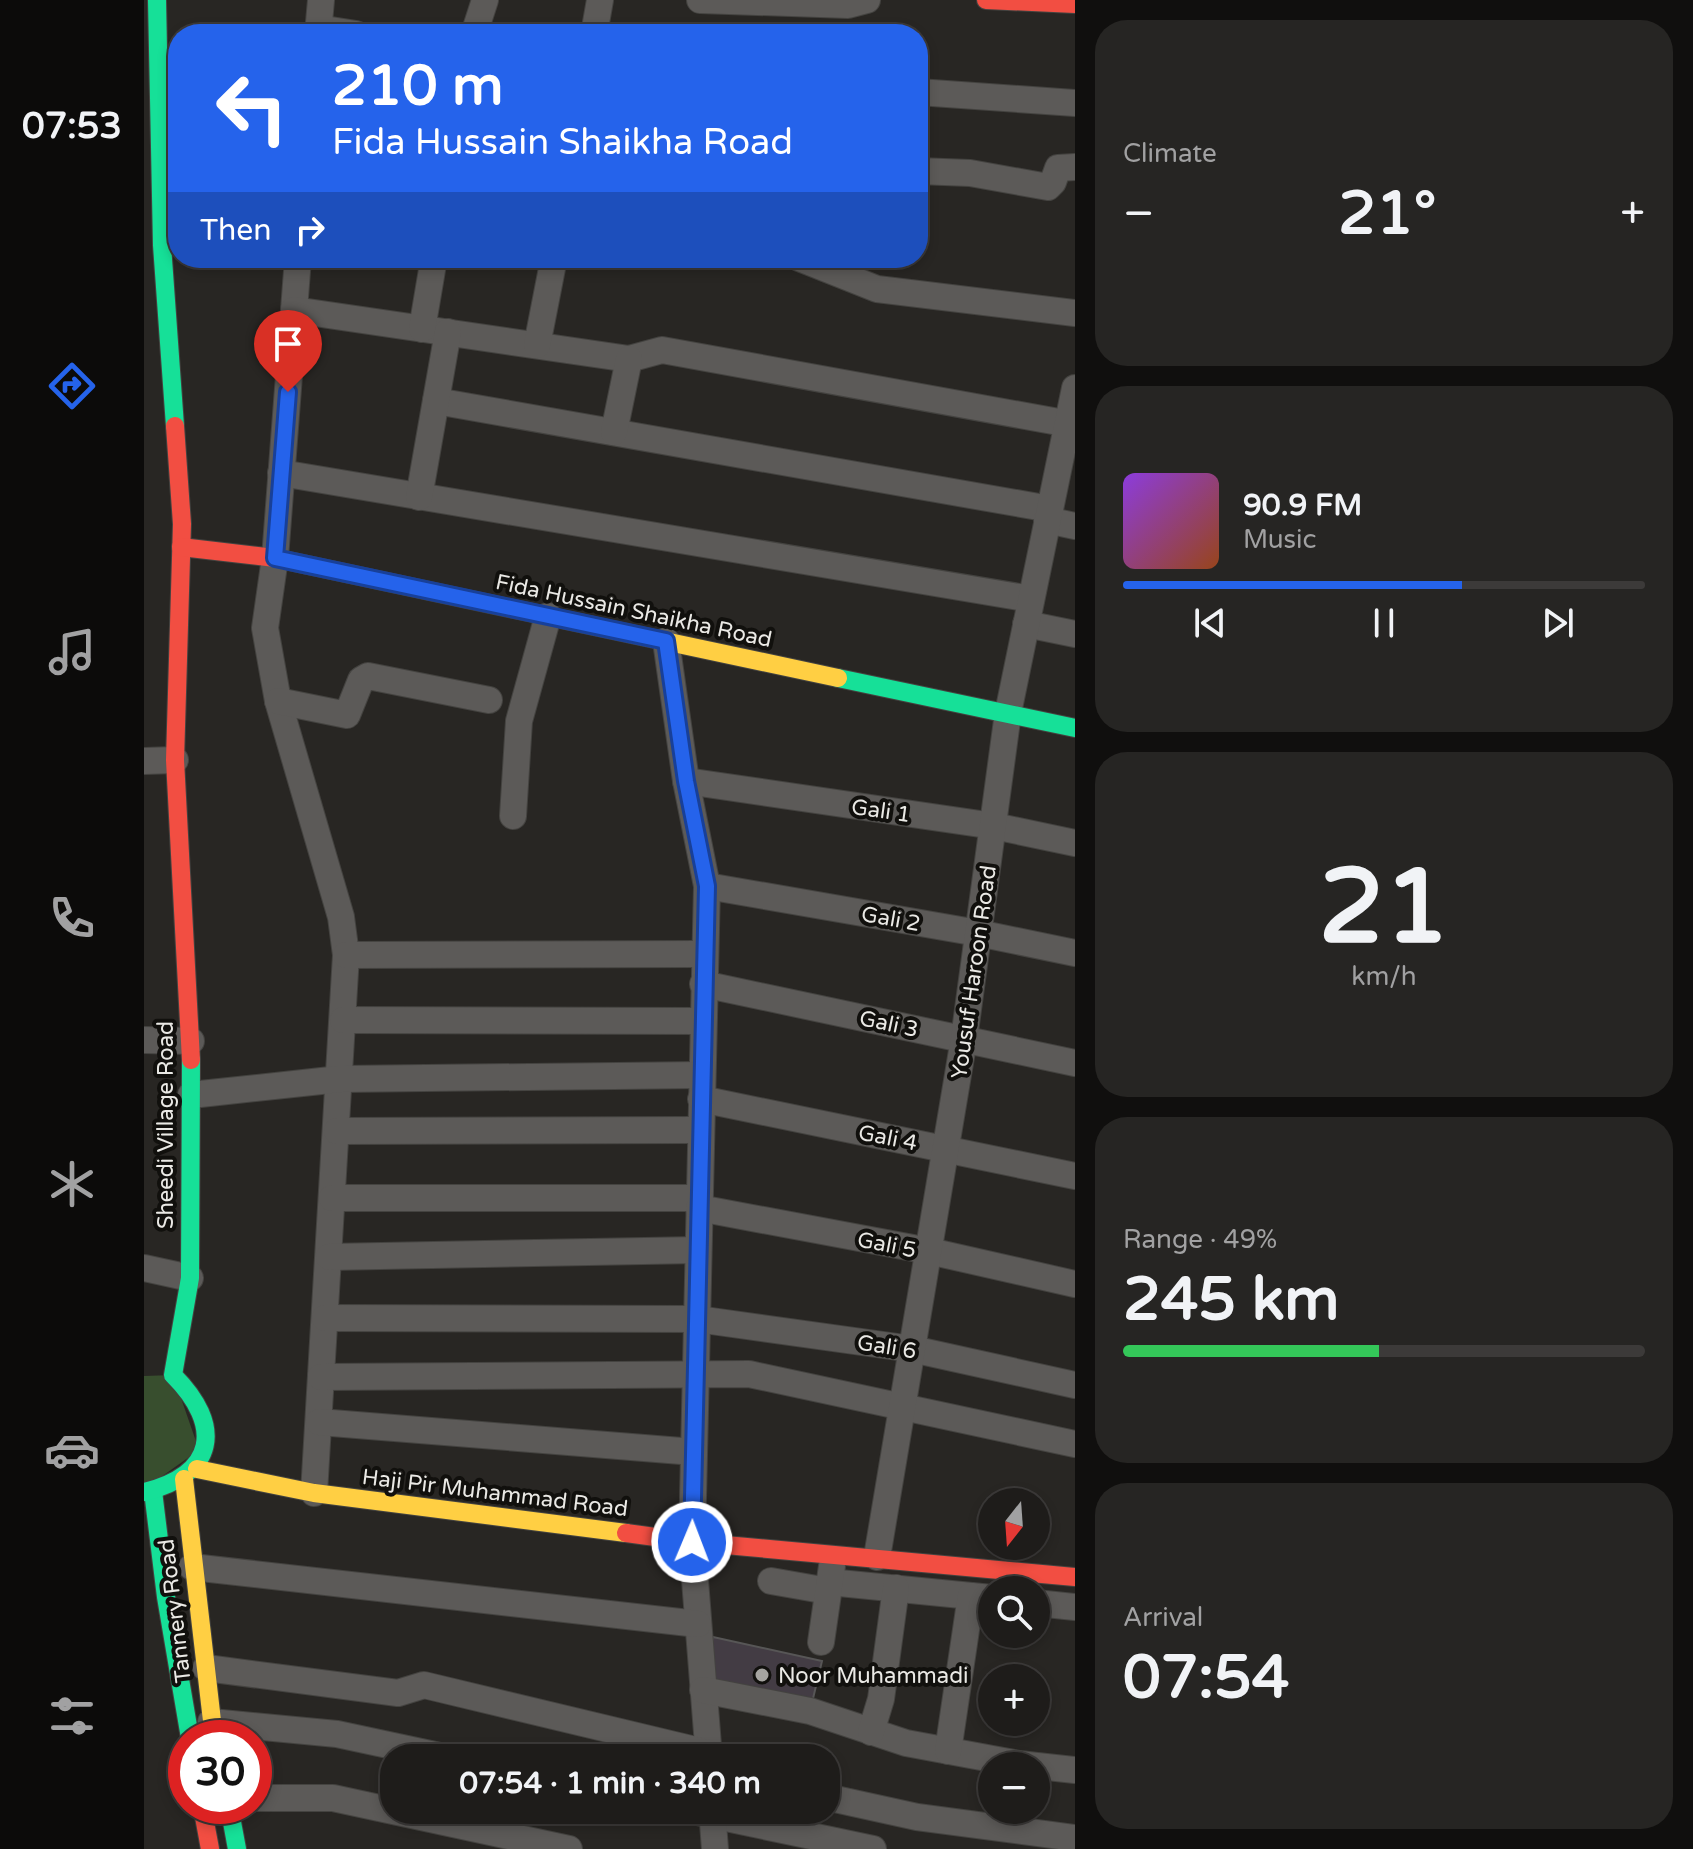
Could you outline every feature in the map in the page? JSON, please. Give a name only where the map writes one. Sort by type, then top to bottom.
[{"type":"main road","name":"Sheedi Village Road","points":[[157,0],[168,207]]},
{"type":"main road","points":[[986,0],[1075,4]]},
{"type":"main road","name":"Sheedi Village Road","points":[[171,268],[182,524],[175,760],[191,1041],[191,1095],[190,1278],[165,1375],[188,1390],[202,1420],[204,1446],[190,1474]]},
{"type":"main road","name":"Fida Hussain Shaikha Road","points":[[181,547],[275,558],[1075,728]]},
{"type":"main road","points":[[148,1492],[170,1487],[190,1474]]},
{"type":"main road","name":"Haji Pir Muhammad Road","points":[[190,1474],[692,1542],[1075,1577]]},
{"type":"main road","name":"Tannery Road","points":[[190,1474],[192,1567],[206,1668],[205,1720]]},
{"type":"main road","name":"Tannery Road","points":[[148,1492],[166,1597],[201,1720]]},
{"type":"main road","points":[[205,1824],[210,1849]]},
{"type":"main road","points":[[232,1824],[237,1849]]},
{"type":"street","points":[[319,24],[321,0]]},
{"type":"street","points":[[477,24],[485,0]]},
{"type":"street","points":[[596,24],[600,0]]},
{"type":"street","points":[[700,0],[848,5],[867,0]]},
{"type":"street","points":[[928,93],[1075,103]]},
{"type":"street","points":[[928,171],[970,173],[1048,187],[1058,168],[1075,167]]},
{"type":"street","points":[[297,268],[275,558],[265,628],[278,701],[341,917],[346,955],[314,1493]]},
{"type":"street","points":[[422,329],[432,268]]},
{"type":"street","points":[[537,345],[552,268]]},
{"type":"street","points":[[824,268],[877,289],[1075,313]]},
{"type":"street","points":[[294,310],[629,359],[662,350],[1072,424]]},
{"type":"street","points":[[419,497],[448,332]]},
{"type":"street","points":[[614,432],[629,359]]},
{"type":"street","name":"Yousuf Haroon Road","points":[[877,1557],[964,1039],[1008,713],[1049,514],[1072,424],[1075,388]]},
{"type":"street","points":[[436,401],[1049,514],[1075,526]]},
{"type":"street","points":[[281,473],[1029,611],[1075,634]]},
{"type":"street","points":[[513,816],[519,721],[548,616]]},
{"type":"street","points":[[666,641],[686,781],[707,886],[703,954],[692,1542],[707,1744]]},
{"type":"street","points":[[278,701],[347,715],[361,680],[368,676],[489,700]]},
{"type":"street","points":[[144,761],[175,760]]},
{"type":"street","name":"Gali 1","points":[[686,781],[994,826],[1075,843]]},
{"type":"street","name":"Gali 2","points":[[707,886],[1075,953]]},
{"type":"street","points":[[346,955],[703,954]]},
{"type":"street","name":"Gali 3","points":[[703,984],[1075,1063]]},
{"type":"street","points":[[343,1020],[702,1021]]},
{"type":"street","points":[[144,1040],[191,1041]]},
{"type":"street","name":"Gali 4","points":[[191,1095],[340,1079],[701,1087],[946,1148],[1075,1176]]},
{"type":"street","points":[[337,1131],[700,1130]]},
{"type":"street","name":"Gali 5","points":[[332,1198],[699,1203],[1075,1284]]},
{"type":"street","points":[[329,1257],[698,1250]]},
{"type":"street","points":[[144,1268],[190,1278]]},
{"type":"street","name":"Gali 6","points":[[325,1318],[697,1319],[912,1349],[1075,1385]]},
{"type":"street","points":[[321,1377],[749,1374],[1075,1444]]},
{"type":"street","points":[[319,1422],[694,1452]]},
{"type":"street","points":[[821,1642],[833,1553]]},
{"type":"street","points":[[192,1567],[698,1624]]},
{"type":"street","points":[[771,1581],[896,1588],[978,1597]]},
{"type":"street","points":[[871,1732],[881,1699],[896,1588]]},
{"type":"street","points":[[1050,1604],[1075,1607]]},
{"type":"street","points":[[948,1751],[978,1611]]},
{"type":"street","points":[[206,1668],[398,1693],[424,1685],[663,1744]]},
{"type":"street","points":[[703,1690],[810,1711],[906,1743],[1019,1764],[1075,1770]]},
{"type":"street","points":[[272,1734],[337,1734],[384,1744]]},
{"type":"street","points":[[272,1798],[333,1798],[569,1849]]},
{"type":"street","points":[[840,1800],[917,1817],[1075,1838]]},
{"type":"street","points":[[708,1824],[715,1849]]},
{"type":"street","points":[[759,1824],[873,1849]]},
{"type":"green space","points":[[173,1375],[199,1450],[144,1489],[144,1376]]},
{"type":"building","name":"Noor Muhammadi","points":[[713,1637],[822,1661],[810,1711],[703,1690]]},
{"type":"traffic: fast","points":[[157,0],[162,245],[175,426]]},
{"type":"traffic: fast","points":[[838,678],[1075,728]]},
{"type":"traffic: fast","points":[[144,1492],[168,1484],[186,1473],[198,1461],[205,1446],[200,1412],[173,1375],[190,1278],[191,1060]]},
{"type":"traffic: fast","points":[[153,1491],[166,1597],[187,1720]]},
{"type":"traffic: fast","points":[[232,1824],[237,1849]]},
{"type":"traffic: slow","points":[[542,615],[838,678]]},
{"type":"traffic: slow","points":[[197,1469],[314,1493],[626,1533]]},
{"type":"traffic: slow","points":[[184,1479],[212,1720]]},
{"type":"traffic: jam","points":[[986,0],[1075,4]]},
{"type":"traffic: jam","points":[[175,426],[182,524],[175,760],[191,1060]]},
{"type":"traffic: jam","points":[[181,547],[275,558],[542,615]]},
{"type":"traffic: jam","points":[[626,1533],[692,1542],[1075,1577]]},
{"type":"traffic: jam","points":[[205,1824],[210,1849]]},
{"type":"place","name":"Noor Muhammadi","points":[[762,1675]]},
{"type":"route","points":[[288,392],[275,558],[666,641],[686,781],[707,886],[704,912],[692,1542]]}]
